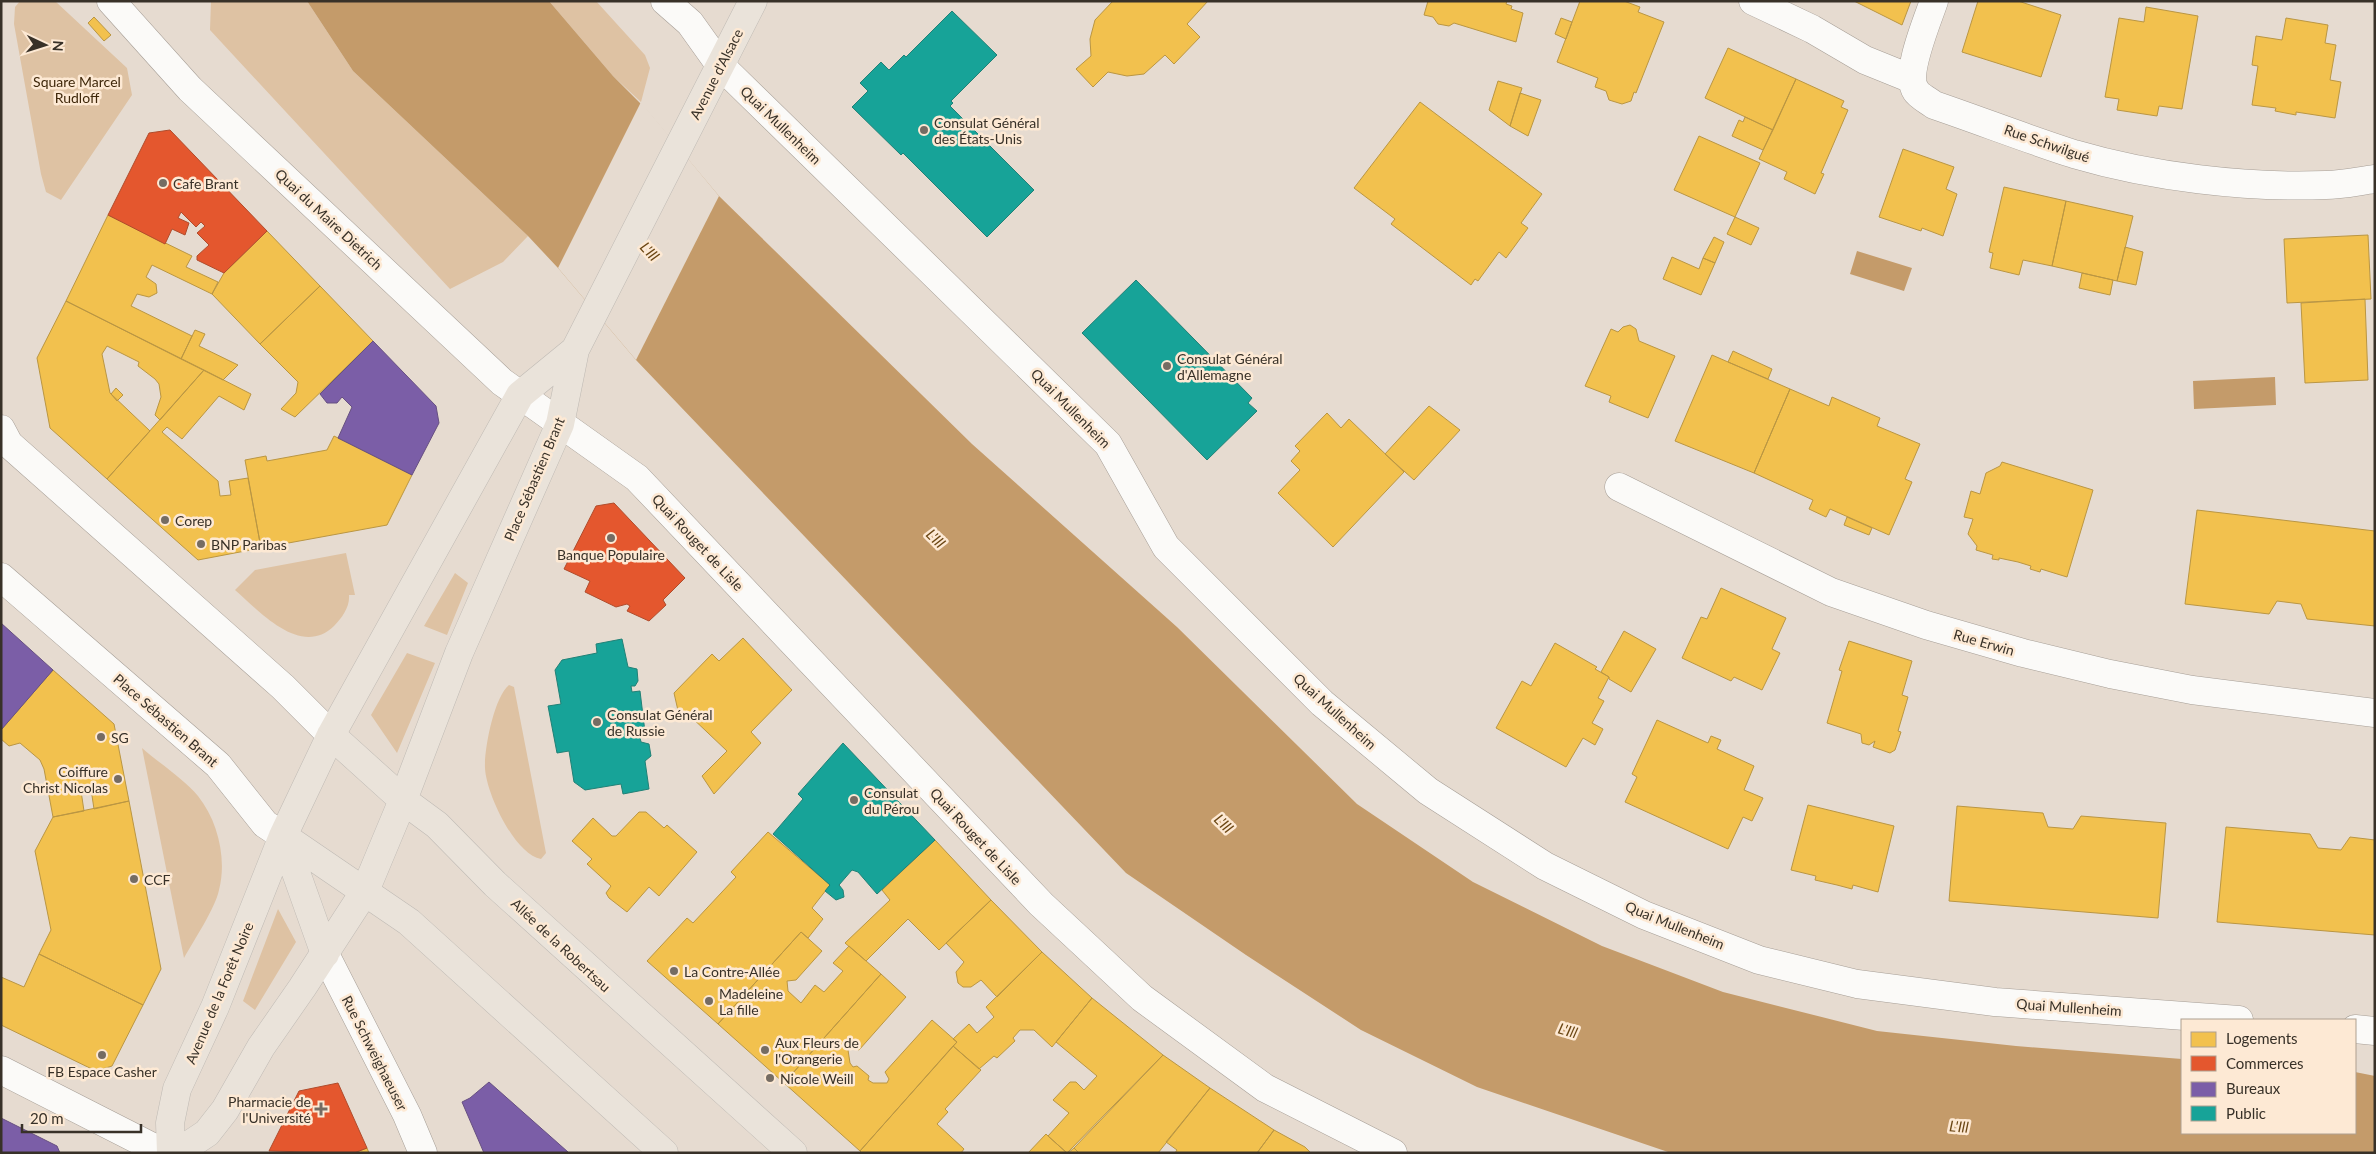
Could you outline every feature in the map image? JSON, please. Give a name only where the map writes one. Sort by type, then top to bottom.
[{"type":"main road","name":"Avenue d'Alsace","points":[[575,350],[753,1]]},
{"type":"main road","points":[[325,954],[283,836],[331,735],[520,395],[575,350]]},
{"type":"main road","name":"Place Sébastien Brant","points":[[365,891],[403,800],[459,654],[560,424],[575,350]]},
{"type":"main road","name":"Allée de la Robertsau","points":[[331,735],[403,800],[437,826],[495,884],[792,1153]]},
{"type":"main road","points":[[283,836],[410,922],[664,1153]]},
{"type":"main road","name":"Avenue de la Forêt Noire","points":[[171,1153],[170,1123],[177,1089],[215,1007],[283,836]]},
{"type":"main road","points":[[177,1153],[207,1133],[225,1110],[261,1047],[325,954],[365,891]]},
{"type":"street","name":"Quai du Maire Dietrich","points":[[111,1],[190,89],[502,382],[560,424]]},
{"type":"street","name":"Quai Mullenheim","points":[[664,1],[690,23],[720,65],[1108,444],[1166,547],[1322,703],[1428,791],[1545,866],[1644,915],[1760,960],[1857,984],[1995,1002],[2226,1019]]},
{"type":"street","points":[[1752,1],[1812,29],[1865,60],[1912,79],[1915,60],[1934,1]]},
{"type":"street","name":"Rue Schwilgué","points":[[1912,79],[1915,91],[1934,105],[2074,154],[2124,167],[2176,175],[2277,184],[2327,185],[2375,179]]},
{"type":"street","name":"Quai Rouget de Lisle","points":[[560,424],[637,478],[1041,904],[1142,998],[1266,1088],[1393,1153]]},
{"type":"street","points":[[1,429],[9,444],[283,687],[331,735]]},
{"type":"street","name":"Rue Erwin","points":[[1619,487],[1831,592],[1934,628],[2023,653],[2120,676],[2192,690],[2375,713]]},
{"type":"street","name":"Place Sébastien Brant","points":[[1,577],[218,765],[265,824],[283,836]]},
{"type":"street","name":"Rue Schweighaeuser","points":[[325,954],[398,1098],[423,1153]]},
{"type":"street","points":[[2356,1029],[2375,1031]]},
{"type":"street","points":[[1,1070],[164,1153]]},
{"type":"green space","name":"Square Marcel Rudloff","points":[[20,1],[55,1],[127,68],[132,95],[61,200],[46,192],[41,174],[14,24],[15,7]]},
{"type":"green space","points":[[211,1],[307,1],[353,71],[528,236],[503,262],[450,289],[210,30]]},
{"type":"green space","points":[[549,1],[596,1],[645,55],[650,68],[641,102],[613,76]]},
{"type":"green space","points":[[346,553],[355,595],[349,595],[347,608],[343,616],[334,626],[321,635],[308,637],[282,628],[256,609],[235,590],[255,570]]},
{"type":"green space","points":[[455,573],[468,583],[447,635],[424,626]]},
{"type":"green space","points":[[407,653],[435,663],[397,753],[371,715]]},
{"type":"green space","points":[[509,685],[514,687],[546,853],[541,859],[531,855],[521,847],[512,835],[496,807],[487,779],[485,760],[491,724],[499,700]]},
{"type":"green space","points":[[142,748],[179,777],[198,796],[211,817],[219,841],[222,866],[217,898],[184,958]]},
{"type":"green space","points":[[278,909],[296,942],[255,1010],[243,1001]]},
{"type":"water","name":"L'Ill","points":[[307,1],[549,1],[613,76],[645,108],[719,196],[972,444],[1177,627],[1357,804],[1473,882],[1602,946],[1723,992],[1877,1031],[2016,1046],[2181,1059],[2181,1134],[2356,1134],[2356,1072],[2375,1076],[2375,1153],[1671,1153],[1477,1087],[1361,1030],[1246,955],[1126,873],[636,360],[558,268],[528,236],[353,71]]},
{"type":"water","points":[[1857,251],[1912,268],[1904,291],[1850,274]]},
{"type":"water","points":[[2275,377],[2276,405],[2194,409],[2193,381]]},
{"type":"pier","points":[[641,102],[719,196],[636,360],[558,268]]},
{"type":"building: Logements","points":[[1113,1],[1208,1],[1187,24],[1200,37],[1174,64],[1165,55],[1144,74],[1127,76],[1108,72],[1093,87],[1076,69],[1091,56],[1090,39],[1095,20]]},
{"type":"building: Logements","points":[[1428,1],[1507,1],[1506,4],[1512,6],[1511,9],[1523,13],[1516,42],[1454,23],[1449,26],[1438,24],[1433,17],[1424,15]]},
{"type":"building: Logements","points":[[1580,1],[1624,1],[1640,7],[1638,12],[1664,22],[1636,93],[1634,92],[1631,101],[1622,104],[1609,100],[1606,91],[1595,87],[1598,78],[1557,62]]},
{"type":"building: Logements","points":[[1854,1],[1911,1],[1902,25]]},
{"type":"building: Logements","points":[[1978,1],[2018,1],[2061,15],[2041,77],[1962,52]]},
{"type":"building: Logements","points":[[2146,7],[2198,16],[2182,109],[2159,106],[2157,116],[2117,110],[2119,99],[2105,97],[2119,18],[2144,22]]},
{"type":"building: Logements","points":[[94,17],[111,35],[104,41],[88,23]]},
{"type":"building: Logements","points":[[1561,18],[1572,22],[1566,39],[1555,34]]},
{"type":"building: Logements","points":[[2286,18],[2328,25],[2325,43],[2336,45],[2330,80],[2341,82],[2335,118],[2296,112],[2296,115],[2275,111],[2276,108],[2252,105],[2258,66],[2252,65],[2256,36],[2282,40]]},
{"type":"building: Logements","points":[[1728,48],[1796,79],[1773,130],[1705,98]]},
{"type":"building: Logements","points":[[1796,79],[1844,101],[1841,107],[1848,110],[1821,173],[1824,174],[1815,194],[1784,179],[1787,172],[1759,159]]},
{"type":"building: Logements","points":[[1498,81],[1522,88],[1510,126],[1489,110]]},
{"type":"building: Logements","points":[[1520,93],[1541,100],[1528,136],[1510,126]]},
{"type":"building: Logements","points":[[1420,102],[1542,194],[1521,223],[1528,228],[1506,258],[1499,252],[1478,281],[1475,279],[1471,285],[1391,224],[1395,219],[1354,188]]},
{"type":"building: Logements","points":[[1745,117],[1773,130],[1763,150],[1732,136],[1739,120],[1743,122]]},
{"type":"building: Logements","points":[[1699,136],[1760,163],[1735,217],[1674,190]]},
{"type":"building: Logements","points":[[1903,149],[1954,167],[1946,189],[1957,194],[1943,236],[1922,228],[1921,231],[1879,217]]},
{"type":"building: Logements","points":[[2004,187],[2066,201],[2052,266],[2023,260],[2019,275],[1990,268],[1993,253],[1989,252]]},
{"type":"building: Logements","points":[[2066,201],[2133,216],[2117,281],[2052,266]]},
{"type":"building: Logements","points":[[108,215],[192,256],[186,267],[218,282],[212,294],[152,265],[146,277],[156,284],[157,293],[149,297],[137,294],[131,306],[192,336],[181,359],[66,301]]},
{"type":"building: Logements","points":[[1735,217],[1759,228],[1751,245],[1727,234]]},
{"type":"building: Logements","points":[[267,231],[320,286],[260,344],[212,294],[224,273]]},
{"type":"building: Logements","points":[[2368,235],[2371,299],[2287,303],[2284,239]]},
{"type":"building: Logements","points":[[1714,237],[1724,242],[1715,263],[1703,258]]},
{"type":"building: Logements","points":[[2125,247],[2143,252],[2136,285],[2117,281]]},
{"type":"building: Logements","points":[[1672,257],[1699,269],[1703,258],[1715,263],[1701,295],[1663,279]]},
{"type":"building: Logements","points":[[2082,273],[2113,280],[2110,295],[2079,288]]},
{"type":"building: Logements","points":[[320,286],[373,341],[295,417],[281,409],[296,393],[298,382],[260,344]]},
{"type":"building: Logements","points":[[2365,299],[2368,380],[2305,383],[2301,303]]},
{"type":"building: Logements","points":[[66,301],[204,370],[160,420],[155,415],[161,397],[159,384],[138,366],[139,362],[107,346],[102,354],[110,393],[150,431],[107,479],[50,428],[37,358]]},
{"type":"building: Logements","points":[[1630,325],[1636,329],[1639,341],[1675,356],[1648,418],[1609,402],[1611,396],[1585,386],[1611,329],[1618,332],[1623,327]]},
{"type":"building: Logements","points":[[195,330],[205,334],[199,346],[238,365],[223,380],[181,359]]},
{"type":"building: Logements","points":[[1733,351],[1772,369],[1768,379],[1728,362]]},
{"type":"building: Logements","points":[[1712,355],[1790,389],[1754,473],[1675,441]]},
{"type":"building: Logements","points":[[204,370],[251,394],[244,410],[219,396],[182,439],[167,427],[162,432],[218,481],[220,496],[231,495],[229,481],[248,478],[261,548],[198,560],[107,479]]},
{"type":"building: Logements","points":[[116,388],[123,395],[117,401],[111,394]]},
{"type":"building: Logements","points":[[1790,389],[1829,406],[1832,397],[1880,418],[1877,426],[1920,444],[1905,479],[1912,482],[1889,535],[1830,509],[1826,517],[1809,509],[1813,500],[1754,473]]},
{"type":"building: Logements","points":[[1429,406],[1460,430],[1414,480],[1385,454]]},
{"type":"building: Logements","points":[[1327,413],[1341,428],[1349,419],[1404,472],[1333,547],[1278,493],[1300,470],[1291,461],[1300,451],[1295,446]]},
{"type":"building: Logements","points":[[334,436],[412,475],[387,525],[261,548],[245,460],[266,456],[267,461],[327,450]]},
{"type":"building: Logements","points":[[2002,462],[2093,490],[2067,577],[2041,569],[2040,572],[2030,569],[2031,566],[2018,562],[1999,558],[1999,560],[1992,559],[1993,555],[1976,550],[1977,546],[1968,534],[1973,519],[1964,517],[1971,491],[1980,494],[1986,473],[2000,466]]},
{"type":"building: Logements","points":[[2197,510],[2375,531],[2375,626],[2307,619],[2301,604],[2277,601],[2269,614],[2185,604]]},
{"type":"building: Logements","points":[[1847,517],[1872,528],[1869,535],[1844,525]]},
{"type":"building: Logements","points":[[1721,588],[1786,618],[1772,649],[1780,653],[1762,690],[1734,677],[1731,681],[1682,658],[1701,617],[1707,619]]},
{"type":"building: Logements","points":[[1624,631],[1656,649],[1631,692],[1601,672]]},
{"type":"building: Logements","points":[[743,638],[792,690],[751,732],[761,743],[714,794],[702,776],[727,751],[688,714],[679,715],[674,693],[712,654],[719,661]]},
{"type":"building: Logements","points":[[1849,641],[1912,661],[1902,695],[1908,697],[1898,731],[1901,732],[1895,750],[1890,753],[1873,747],[1875,741],[1869,745],[1862,743],[1861,734],[1827,723],[1842,671],[1839,670]]},
{"type":"building: Logements","points":[[1555,643],[1597,667],[1595,669],[1609,677],[1598,698],[1604,701],[1592,723],[1603,729],[1595,745],[1583,738],[1566,767],[1496,728],[1522,681],[1531,686]]},
{"type":"building: Logements","points":[[53,670],[114,724],[129,801],[94,809],[91,789],[81,791],[84,811],[53,817],[44,769],[40,760],[20,743],[9,746],[1,739],[1,730]]},
{"type":"building: Logements","points":[[1657,720],[1708,743],[1711,736],[1721,740],[1717,749],[1754,766],[1744,790],[1763,798],[1752,821],[1743,817],[1728,849],[1625,802],[1637,777],[1632,774]]},
{"type":"building: Logements","points":[[129,801],[161,969],[143,1005],[39,954],[51,930],[35,851],[53,817]]},
{"type":"building: Logements","points":[[1808,805],[1894,826],[1878,892],[1853,885],[1852,889],[1815,880],[1816,876],[1791,870]]},
{"type":"building: Logements","points":[[1957,806],[2043,813],[2048,827],[2073,829],[2081,816],[2166,823],[2158,918],[1949,901]]},
{"type":"building: Logements","points":[[639,812],[646,812],[664,828],[667,825],[697,852],[659,896],[649,887],[627,912],[609,898],[606,893],[611,886],[587,864],[592,859],[572,841],[593,818],[612,836],[616,836]]},
{"type":"building: Logements","points":[[2226,827],[2310,834],[2318,848],[2341,850],[2350,837],[2375,840],[2375,935],[2217,922]]},
{"type":"building: Logements","points":[[768,832],[830,885],[812,908],[823,919],[808,938],[801,932],[718,1024],[647,961],[687,918],[693,923],[736,877],[731,872]]},
{"type":"building: Logements","points":[[935,840],[991,900],[939,950],[908,919],[866,961],[845,943],[890,900],[882,890]]},
{"type":"building: Logements","points":[[991,900],[1042,952],[997,997],[981,980],[971,987],[963,987],[958,983],[956,972],[964,962],[946,943]]},
{"type":"building: Logements","points":[[801,932],[822,951],[796,980],[787,981],[788,991],[801,1003],[815,985],[824,992],[843,971],[833,963],[849,946],[881,974],[784,1083],[718,1024]]},
{"type":"building: Logements","points":[[1042,952],[1092,998],[1052,1047],[1034,1030],[1020,1030],[1013,1038],[1015,1041],[997,1058],[994,1056],[979,1069],[953,1046],[957,1042],[953,1039],[969,1024],[977,1033],[994,1017],[986,1007]]},
{"type":"building: Logements","points":[[39,954],[143,1005],[112,1066],[96,1071],[1,1025],[1,977],[24,987]]},
{"type":"building: Logements","points":[[881,974],[906,997],[859,1050],[851,1046],[848,1050],[850,1063],[853,1067],[857,1066],[869,1076],[868,1080],[873,1083],[887,1083],[889,1079],[885,1072],[932,1020],[957,1042],[860,1151],[784,1083]]},
{"type":"building: Logements","points":[[1092,998],[1163,1055],[1067,1153],[1048,1136],[1069,1113],[1053,1100],[1070,1082],[1076,1082],[1084,1090],[1097,1076],[1056,1042]]},
{"type":"building: Logements","points":[[953,1046],[981,1070],[945,1109],[948,1112],[937,1124],[964,1149],[961,1153],[862,1153],[860,1151]]},
{"type":"building: Logements","points":[[1163,1055],[1210,1088],[1158,1153],[1079,1153],[1074,1148]]},
{"type":"building: Logements","points":[[1210,1088],[1274,1130],[1257,1153],[1175,1153],[1177,1150],[1166,1142]]},
{"type":"building: Logements","points":[[1274,1130],[1305,1147],[1311,1153],[1257,1153]]},
{"type":"building: Logements","points":[[1046,1134],[1048,1136],[1067,1153],[1028,1153]]},
{"type":"building: Logements","points":[[367,1148],[369,1153],[354,1153]]},
{"type":"building: Logements","points":[[1074,1148],[1079,1153],[1068,1153]]},
{"type":"building: Commerces","points":[[170,130],[267,231],[224,273],[197,260],[197,256],[209,245],[197,233],[205,226],[201,222],[196,227],[181,212],[178,218],[189,223],[185,235],[172,229],[165,244],[108,215],[149,133]]},
{"type":"building: Commerces","points":[[614,503],[685,578],[663,600],[666,605],[649,621],[627,611],[630,606],[627,604],[616,607],[585,592],[590,581],[564,569],[596,506]]},
{"type":"building: Commerces","points":[[338,1083],[367,1148],[354,1153],[269,1151],[299,1091]]},
{"type":"building: Bureaux","points":[[373,341],[436,406],[439,423],[412,475],[338,438],[352,407],[342,397],[337,403],[327,403],[320,394]]},
{"type":"building: Bureaux","points":[[1,623],[53,670],[1,730]]},
{"type":"building: Bureaux","points":[[489,1082],[569,1153],[484,1153],[462,1102],[470,1098]]},
{"type":"building: Bureaux","points":[[1,1118],[57,1146],[60,1153],[1,1153]]},
{"type":"building: Public","name":"Consulat Général des États-Unis","points":[[952,11],[997,55],[951,101],[953,103],[950,106],[1034,190],[987,237],[903,153],[901,155],[852,107],[868,91],[860,83],[881,62],[889,70],[904,55],[906,57]]},
{"type":"building: Public","name":"Consulat Général d'Allemagne","points":[[1136,280],[1252,398],[1248,403],[1257,411],[1207,460],[1082,333]]},
{"type":"building: Public","name":"Consulat Général de Russie","points":[[622,639],[628,667],[637,669],[638,681],[635,686],[631,686],[632,692],[640,691],[645,732],[639,733],[641,742],[649,744],[651,756],[645,761],[649,789],[623,794],[621,784],[585,790],[574,782],[569,751],[557,753],[548,706],[561,704],[555,670],[562,660],[597,653],[596,644]]},
{"type":"building: Public","points":[[843,743],[935,840],[877,894],[858,872],[852,870],[839,885],[843,890],[844,897],[836,900],[825,891],[830,885],[773,834],[803,799],[798,794]]},
{"type":"place","name":"Consulat Général des États-Unis","points":[[924,130]]},
{"type":"place","name":"Cafe Brant","points":[[163,183]]},
{"type":"place","name":"Consulat Général d'Allemagne","points":[[1167,366]]},
{"type":"place","name":"Corep","points":[[165,520]]},
{"type":"place","name":"Banque Populaire","points":[[611,538]]},
{"type":"place","name":"BNP Paribas","points":[[201,544]]},
{"type":"place","name":"Consulat Général de Russie","points":[[597,722]]},
{"type":"place","name":"SG","points":[[101,737]]},
{"type":"place","name":"Coiffure Christ Nicolas","points":[[118,779]]},
{"type":"place","name":"Consulat du Pérou","points":[[854,800]]},
{"type":"place","name":"CCF","points":[[134,879]]},
{"type":"place","name":"La Contre-Allée","points":[[674,971]]},
{"type":"place","name":"Madeleine La fille","points":[[709,1001]]},
{"type":"place","name":"Aux Fleurs de l'Orangerie","points":[[765,1050]]},
{"type":"place","name":"FB Espace Casher","points":[[102,1055]]},
{"type":"place","name":"Nicole Weill","points":[[770,1078]]},
{"type":"place","name":"Pharmacie de l'Université","points":[[321,1109]]}]
